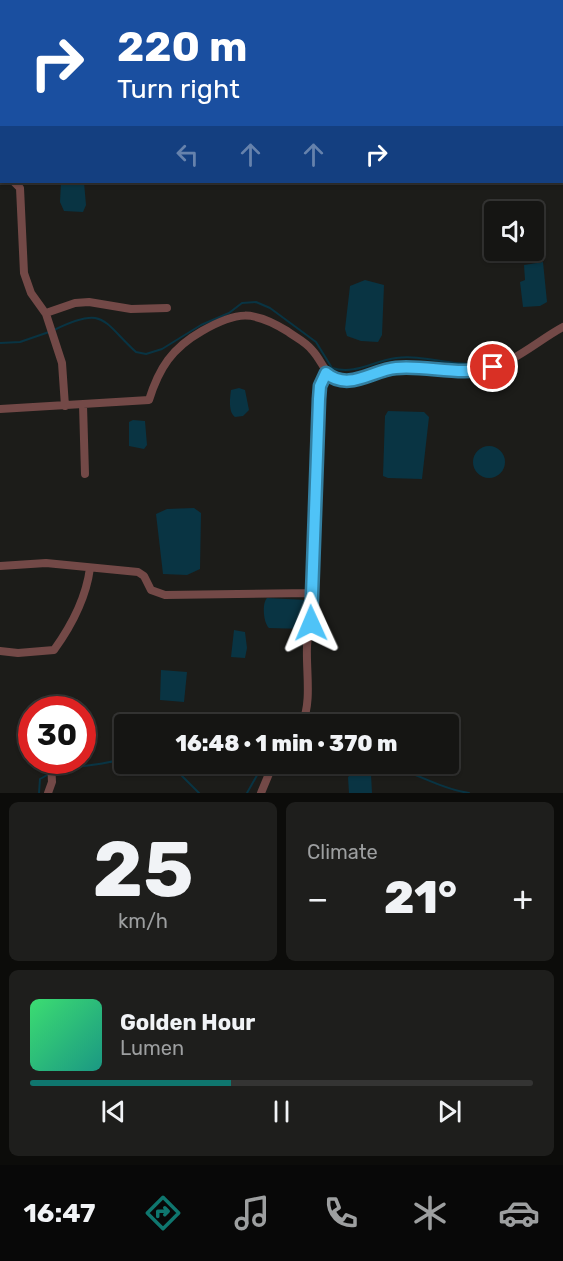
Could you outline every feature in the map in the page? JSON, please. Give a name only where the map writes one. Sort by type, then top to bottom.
[{"type":"street","points":[[18,184],[24,273],[31,292],[46,313],[62,363],[65,406]]},
{"type":"street","points":[[46,313],[75,303],[89,302],[131,309],[167,308]]},
{"type":"street","points":[[0,409],[149,400],[155,379],[175,349],[210,327],[240,316],[263,317],[301,340],[314,351],[326,373],[339,379],[353,381],[394,368],[456,371],[484,369],[515,356],[563,327]]},
{"type":"street","points":[[304,714],[307,704],[307,644],[312,616],[320,393],[326,373]]},
{"type":"street","points":[[83,405],[85,474]]},
{"type":"street","points":[[0,566],[46,563],[138,572],[144,576],[150,590],[158,594],[311,594]]},
{"type":"street","points":[[0,651],[18,653],[54,650],[72,624],[85,595],[90,568]]},
{"type":"street","points":[[48,793],[52,782],[52,774]]},
{"type":"street","points":[[261,793],[269,774]]},
{"type":"water","points":[[61,183],[84,183],[86,205],[83,212],[64,211],[60,202]]},
{"type":"water","points":[[543,262],[547,302],[540,306],[523,307],[520,282],[525,280],[524,265]]},
{"type":"water","points":[[365,280],[384,285],[382,335],[378,342],[361,341],[347,336],[345,329],[350,286]]},
{"type":"water","points":[[239,388],[245,390],[249,410],[243,416],[235,417],[230,408],[231,390]]},
{"type":"water","points":[[388,411],[424,412],[429,417],[422,479],[383,476],[385,416]]},
{"type":"water","points":[[145,421],[147,445],[144,449],[129,446],[129,422]]},
{"type":"water","points":[[489,446],[501,450],[505,462],[501,474],[489,478],[477,474],[473,462],[477,450]]},
{"type":"water","points":[[194,508],[201,513],[200,569],[187,575],[163,574],[156,514],[167,509]]},
{"type":"water","points":[[267,598],[307,600],[305,629],[269,628],[264,613]]},
{"type":"water","points":[[234,630],[245,632],[247,648],[245,658],[231,657]]},
{"type":"water","points":[[161,670],[187,672],[184,702],[160,700]]},
{"type":"water","points":[[351,774],[371,774],[372,793],[349,793],[348,777]]},
{"type":"waterway","points":[[54,330],[84,319],[101,320],[136,352],[146,354],[162,349],[201,325],[229,313],[242,303],[256,302],[270,308],[316,342],[332,368],[357,369],[406,357],[470,364],[480,363]]},
{"type":"waterway","points":[[0,343],[20,342],[49,332]]},
{"type":"waterway","points":[[96,765],[114,761]]},
{"type":"waterway","points":[[39,793],[40,779],[49,774]]},
{"type":"waterway","points":[[180,774],[199,793]]},
{"type":"waterway","points":[[247,793],[258,774]]},
{"type":"waterway","points":[[412,774],[451,789],[469,793]]},
{"type":"route","points":[[311,623],[311,570],[322,378],[326,373],[332,377],[353,381],[387,369],[403,367],[456,371],[493,367]]}]
